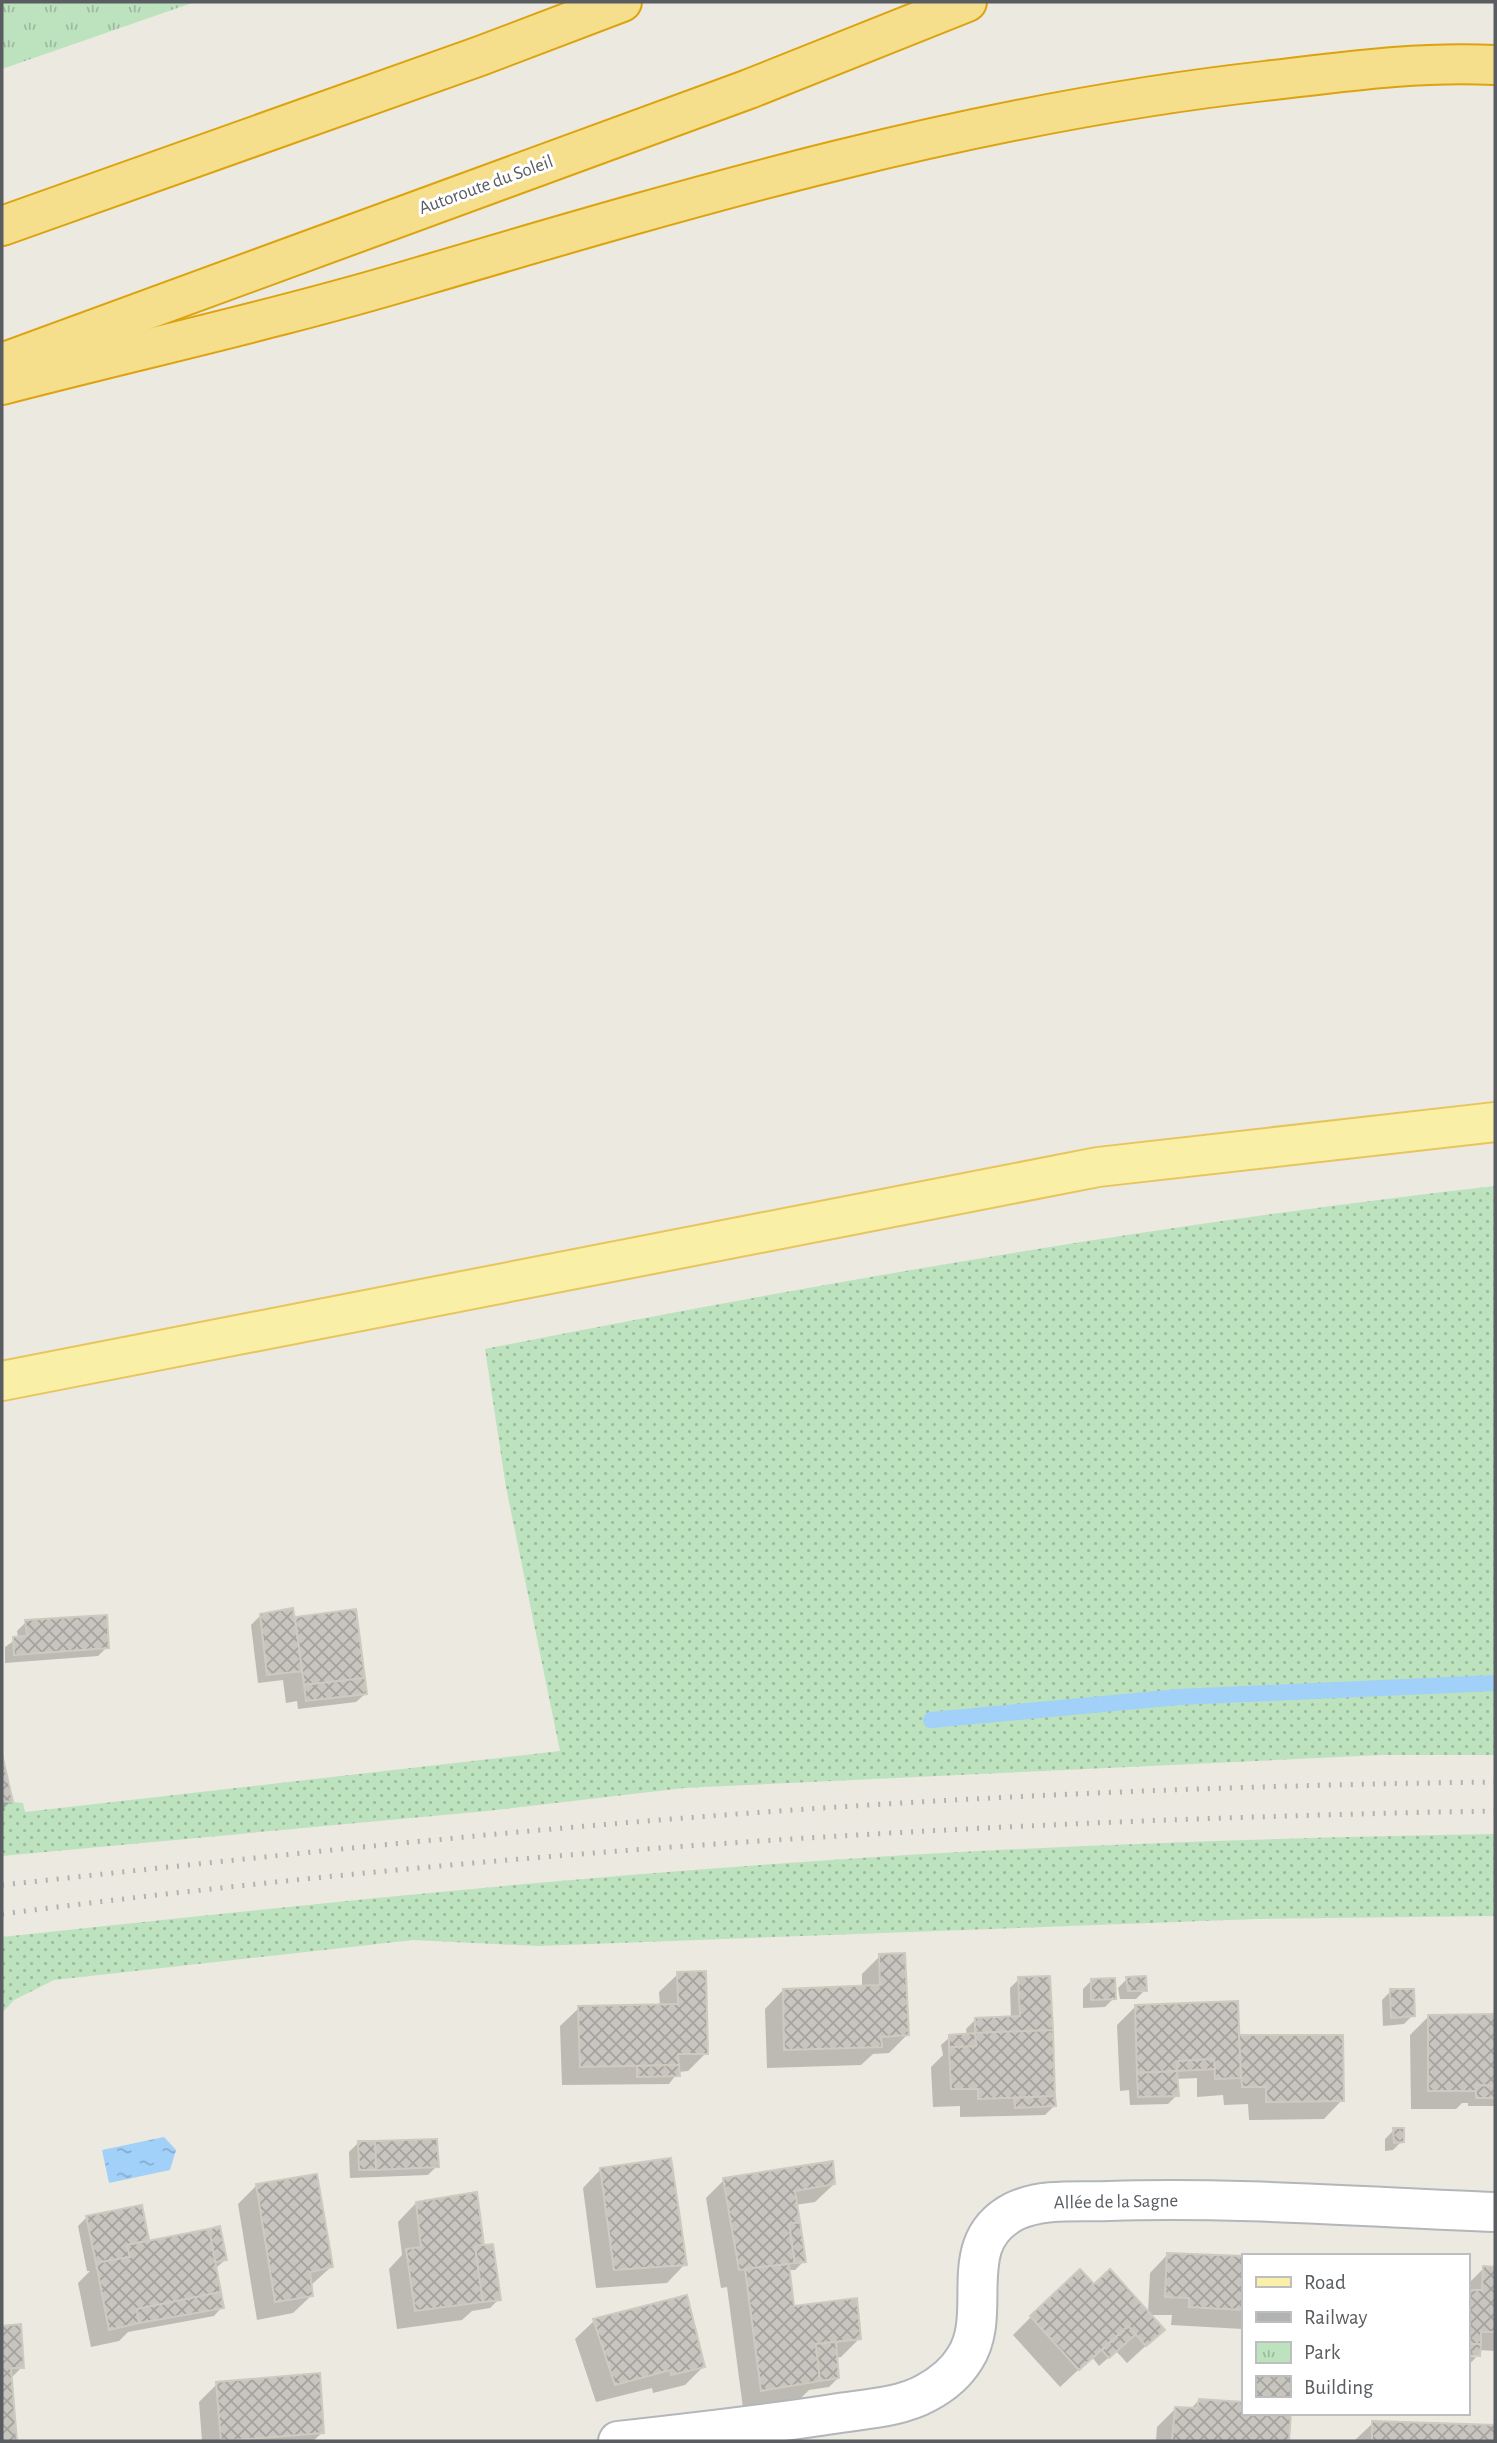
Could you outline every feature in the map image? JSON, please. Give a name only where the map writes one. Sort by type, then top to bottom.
[{"type":"highway","points":[[2,226],[480,57],[622,2]]},
{"type":"highway","name":"Autoroute du Soleil","points":[[2,363],[749,89],[967,2]]},
{"type":"highway","points":[[2,385],[414,279],[615,218],[904,144],[1038,114],[1214,87],[1394,66],[1495,65]]},
{"type":"main road","points":[[2,1381],[1098,1167],[1495,1122]]},
{"type":"street","name":"Allée de la Sagne","points":[[618,2441],[757,2434],[887,2406],[924,2394],[947,2379],[966,2358],[975,2333],[976,2276],[982,2250],[994,2224],[1017,2211],[1040,2203],[1156,2199],[1495,2212]]},
{"type":"green space","points":[[2,2],[195,2],[2,69]]},
{"type":"green space","points":[[1495,1186],[1495,1755],[1381,1755],[684,1788],[487,1811],[2,1856],[2,1801],[23,1803],[25,1812],[560,1751],[506,1487],[485,1349],[988,1257],[1241,1218]]},
{"type":"green space","points":[[1495,1834],[1495,1916],[1256,1919],[538,1946],[413,1940],[54,1980],[14,2000],[2,2013],[2,1937],[493,1887],[788,1863],[1142,1844]]},
{"type":"water","points":[[164,2137],[176,2150],[170,2170],[109,2183],[102,2150]]},
{"type":"building","points":[[293,1608],[303,1671],[267,1675],[260,1614]]},
{"type":"building","points":[[356,1609],[365,1678],[304,1685],[295,1617]]},
{"type":"building","points":[[107,1615],[109,1648],[14,1655],[13,1637],[27,1636],[25,1620]]},
{"type":"building","points":[[365,1678],[367,1694],[306,1701],[304,1685]]},
{"type":"building","points":[[2,1754],[13,1802],[2,1801]]},
{"type":"building","points":[[905,1953],[909,2035],[881,2037],[882,2047],[784,2050],[783,1989],[880,1985],[879,1954]]},
{"type":"building","points":[[706,1971],[708,2054],[678,2054],[679,2065],[580,2067],[578,2006],[678,2004],[677,1972]]},
{"type":"building","points":[[1050,1976],[1053,2030],[975,2033],[975,2018],[1020,2016],[1018,1977]]},
{"type":"building","points":[[1146,1976],[1147,1991],[1128,1991],[1126,1977]]},
{"type":"building","points":[[1115,1978],[1116,1999],[1091,2000],[1091,1979]]},
{"type":"building","points":[[1390,1989],[1414,1989],[1415,2016],[1391,2018]]},
{"type":"building","points":[[1238,2001],[1241,2078],[1215,2079],[1214,2059],[1178,2061],[1177,2071],[1137,2073],[1135,2005]]},
{"type":"building","points":[[1495,2014],[1495,2086],[1476,2085],[1476,2091],[1428,2091],[1428,2015]]},
{"type":"building","points":[[1053,2030],[1055,2096],[978,2099],[978,2089],[951,2089],[949,2047],[976,2046],[975,2033]]},
{"type":"building","points":[[975,2033],[976,2046],[949,2047],[949,2035]]},
{"type":"building","points":[[1239,2035],[1343,2035],[1344,2101],[1266,2102],[1266,2087],[1242,2087]]},
{"type":"building","points":[[1214,2059],[1215,2069],[1177,2071],[1178,2061]]},
{"type":"building","points":[[679,2065],[680,2076],[637,2077],[637,2066]]},
{"type":"building","points":[[1177,2071],[1179,2096],[1138,2097],[1137,2073]]},
{"type":"building","points":[[1476,2085],[1495,2086],[1495,2098],[1476,2098]]},
{"type":"building","points":[[1055,2096],[1056,2106],[1015,2108],[1014,2098]]},
{"type":"building","points":[[1393,2128],[1404,2128],[1404,2142],[1394,2143]]},
{"type":"building","points":[[437,2139],[439,2167],[376,2170],[375,2141]]},
{"type":"building","points":[[358,2141],[375,2141],[376,2170],[359,2170]]},
{"type":"building","points":[[671,2158],[687,2265],[614,2270],[600,2168]]},
{"type":"building","points":[[833,2161],[835,2184],[795,2191],[800,2222],[789,2224],[795,2263],[739,2270],[723,2178]]},
{"type":"building","points":[[317,2174],[333,2267],[310,2272],[313,2296],[275,2302],[256,2184]]},
{"type":"building","points":[[477,2192],[484,2245],[475,2246],[483,2302],[415,2311],[406,2249],[421,2247],[416,2202]]},
{"type":"building","points":[[142,2205],[149,2240],[127,2245],[130,2257],[96,2263],[86,2216]]},
{"type":"building","points":[[800,2222],[806,2262],[795,2263],[789,2224]]},
{"type":"building","points":[[220,2226],[227,2260],[215,2262],[209,2229]]},
{"type":"building","points":[[209,2229],[221,2292],[137,2309],[139,2323],[109,2330],[96,2263],[130,2257],[127,2245]]},
{"type":"building","points":[[493,2244],[501,2300],[483,2302],[475,2246]]},
{"type":"building","points":[[1167,2253],[1242,2256],[1242,2310],[1189,2307],[1189,2298],[1165,2297]]},
{"type":"building","points":[[789,2264],[794,2306],[857,2298],[861,2339],[816,2344],[820,2381],[761,2391],[745,2269]]},
{"type":"building","points":[[1483,2266],[1495,2267],[1495,2332],[1481,2332],[1481,2344],[1469,2344],[1469,2290],[1482,2290]]},
{"type":"building","points":[[1080,2269],[1094,2284],[1110,2269],[1165,2330],[1146,2346],[1128,2326],[1079,2370],[1030,2316]]},
{"type":"building","points":[[221,2292],[224,2308],[139,2323],[137,2309]]},
{"type":"building","points":[[687,2295],[705,2367],[671,2375],[670,2370],[615,2385],[593,2319]]},
{"type":"building","points":[[21,2324],[24,2368],[11,2368],[17,2441],[2,2441],[2,2326]]},
{"type":"building","points":[[1128,2326],[1136,2334],[1109,2358],[1102,2350]]},
{"type":"building","points":[[836,2342],[839,2378],[820,2381],[816,2344]]},
{"type":"building","points":[[1469,2344],[1481,2344],[1480,2356],[1469,2355]]},
{"type":"building","points":[[320,2373],[324,2433],[221,2441],[216,2382]]},
{"type":"building","points":[[1199,2399],[1242,2402],[1242,2415],[1291,2415],[1289,2441],[1172,2441],[1175,2407],[1197,2408]]},
{"type":"building","points":[[1372,2421],[1495,2425],[1495,2441],[1372,2441]]},
{"type":"waterway","points":[[931,1720],[1179,1697],[1495,1683]]},
{"type":"railway","points":[[2,1885],[282,1855],[751,1813],[1123,1792],[1495,1782]]},
{"type":"railway","points":[[2,1914],[374,1872],[747,1842],[1121,1822],[1495,1811]]}]
